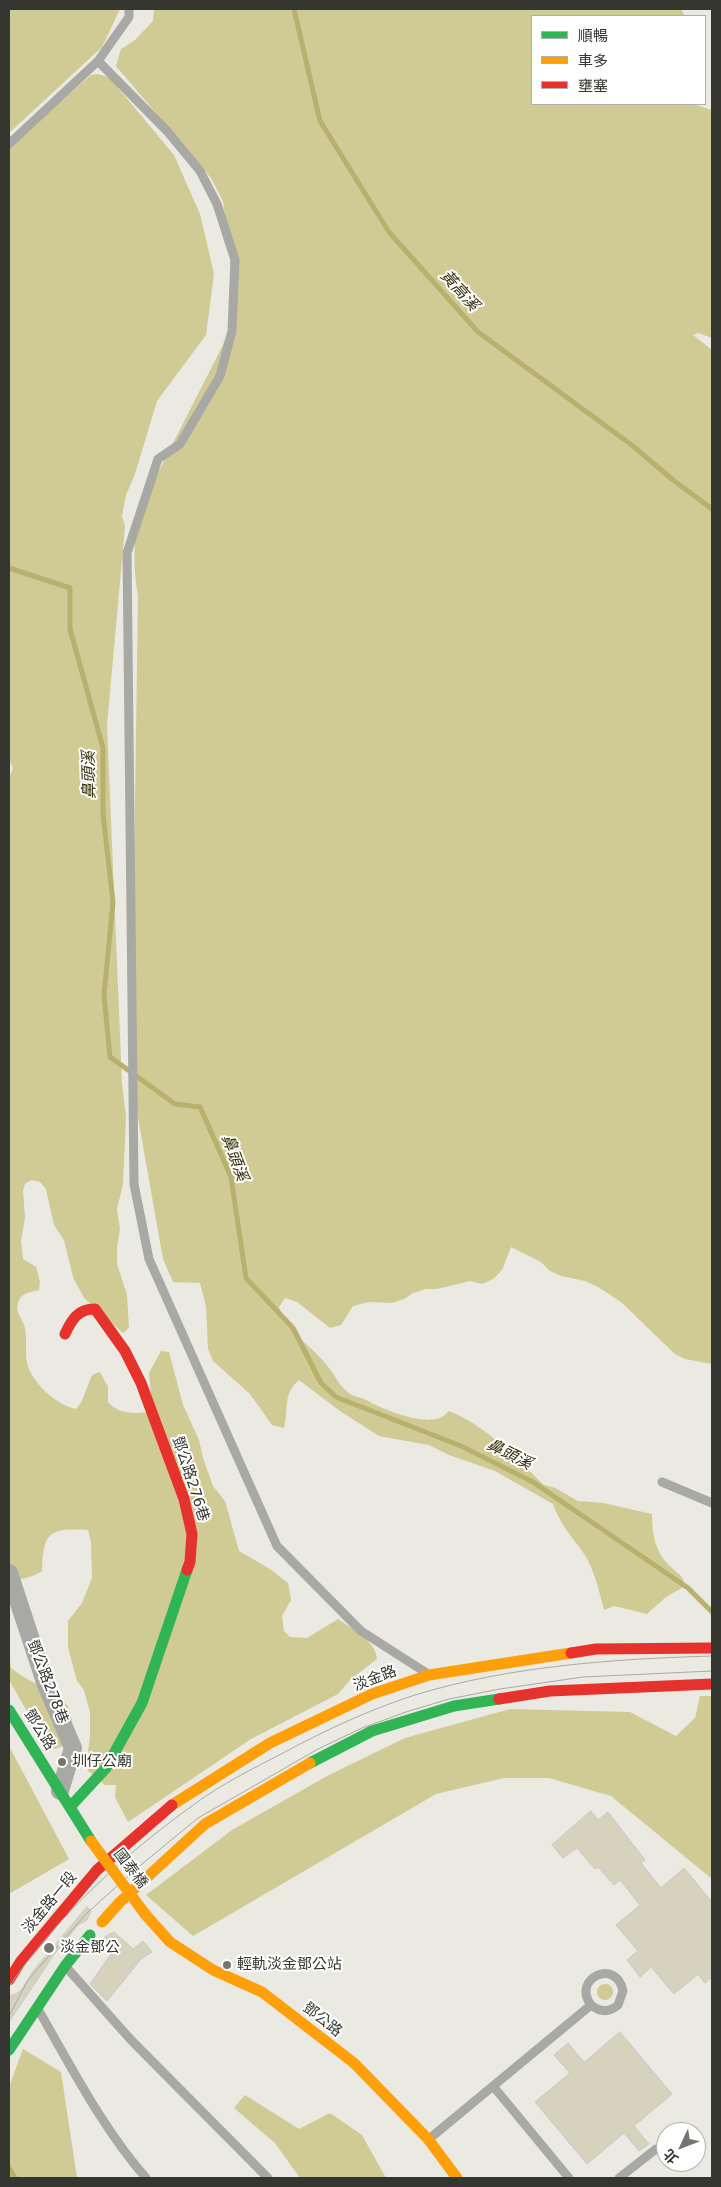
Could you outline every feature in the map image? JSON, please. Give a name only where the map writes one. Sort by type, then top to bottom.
[{"type":"main road","name":"鄧公路276巷","points":[[65,1334],[73,1316],[85,1308],[95,1309],[125,1351],[141,1383],[180,1490],[192,1534],[190,1562],[142,1703],[106,1768],[70,1807]]},
{"type":"main road","name":"淡金路","points":[[97,1870],[180,1799],[270,1743],[372,1694],[429,1675],[596,1649],[712,1648]]},
{"type":"main road","points":[[102,1922],[120,1902],[205,1824],[294,1771],[372,1731],[454,1706],[550,1692],[712,1684]]},
{"type":"main road","name":"鄧公路","points":[[9,1710],[91,1841]]},
{"type":"main road","name":"國泰橋","points":[[91,1841],[145,1914]]},
{"type":"main road","name":"淡金路一段","points":[[9,1980],[18,1959],[97,1870]]},
{"type":"main road","name":"鄧公路","points":[[145,1914],[170,1942],[213,1970],[262,1992],[354,2063],[428,2139],[457,2178]]},
{"type":"main road","points":[[9,2050],[65,1966],[90,1935]]},
{"type":"street","name":"鄧公路278巷","points":[[9,1573],[46,1685],[73,1748],[60,1791]]},
{"type":"lane","points":[[9,144],[98,61],[128,17],[129,9]]},
{"type":"lane","points":[[98,61],[167,132],[200,171],[217,204],[235,260],[232,331],[220,376],[180,444],[158,459],[127,553],[134,1184],[149,1259],[277,1546],[361,1631],[429,1675]]},
{"type":"lane","points":[[662,1482],[712,1503]]},
{"type":"lane","points":[[65,1966],[131,2040],[268,2178]]},
{"type":"lane","points":[[610,1974],[620,1981],[624,1991],[618,2005],[609,2011],[602,2011],[591,2005],[586,1996],[586,1990],[587,1985],[595,1976],[610,1974]]},
{"type":"lane","points":[[428,2139],[591,2005]]},
{"type":"lane","points":[[37,2006],[89,2097],[130,2160],[146,2178]]},
{"type":"lane","points":[[493,2086],[569,2178]]},
{"type":"lane","points":[[619,2178],[656,2148]]},
{"type":"shaded area","points":[[9,9],[120,9],[102,47],[9,133]]},
{"type":"shaded area","points":[[154,9],[681,9],[684,15],[531,15],[531,105],[696,105],[712,110],[712,338],[698,333],[693,335],[712,350],[712,1364],[685,1359],[675,1354],[621,1302],[585,1281],[561,1276],[550,1271],[541,1262],[511,1247],[502,1270],[493,1279],[482,1284],[470,1281],[437,1289],[426,1289],[392,1303],[369,1302],[353,1306],[341,1325],[330,1328],[297,1302],[285,1298],[279,1307],[283,1317],[294,1333],[322,1360],[341,1385],[352,1395],[412,1418],[432,1420],[441,1417],[449,1411],[488,1434],[544,1485],[555,1488],[578,1501],[603,1503],[652,1514],[654,1536],[658,1550],[666,1562],[682,1577],[685,1586],[666,1597],[647,1614],[614,1606],[604,1610],[589,1562],[561,1522],[553,1504],[495,1471],[449,1455],[429,1445],[379,1436],[340,1411],[299,1380],[290,1391],[288,1397],[284,1428],[272,1425],[250,1394],[213,1361],[208,1349],[206,1306],[200,1283],[173,1282],[163,1259],[131,1078],[138,596],[135,575],[135,541],[140,508],[222,347],[228,332],[235,299],[223,201],[211,178],[116,66],[121,49],[135,40],[153,21]]},
{"type":"shaded area","points":[[97,74],[109,77],[174,155],[200,214],[214,274],[206,335],[157,401],[135,474],[126,495],[122,516],[125,526],[107,725],[122,1083],[126,1117],[123,1184],[117,1209],[120,1229],[117,1264],[127,1295],[129,1328],[123,1333],[84,1298],[73,1277],[64,1240],[54,1225],[46,1189],[40,1182],[31,1180],[25,1184],[23,1191],[25,1217],[21,1241],[23,1259],[36,1267],[40,1282],[39,1290],[21,1297],[17,1306],[25,1328],[27,1363],[39,1385],[53,1398],[68,1407],[76,1409],[81,1403],[92,1375],[100,1372],[108,1387],[108,1402],[123,1412],[141,1413],[153,1412],[149,1373],[161,1351],[169,1352],[183,1405],[199,1440],[213,1486],[225,1501],[239,1551],[270,1569],[288,1583],[291,1600],[282,1616],[284,1631],[290,1637],[307,1638],[338,1619],[368,1641],[376,1653],[377,1659],[350,1680],[338,1694],[251,1739],[128,1822],[115,1797],[116,1785],[105,1785],[88,1771],[90,1712],[84,1690],[77,1681],[68,1647],[68,1621],[82,1603],[92,1578],[91,1542],[88,1530],[65,1530],[51,1535],[44,1547],[42,1571],[31,1577],[11,1582],[9,1588],[9,779],[13,768],[9,760],[9,146],[91,75]]},
{"type":"shaded area","points":[[9,1652],[11,1668],[61,1698],[68,1706],[72,1718],[72,1730],[68,1741],[62,1746],[48,1751],[9,1680]]},
{"type":"shaded area","points":[[700,1696],[712,1696],[712,1879],[611,1796],[549,1778],[504,1778],[436,1794],[193,1936],[146,1895],[232,1830],[327,1776],[405,1738],[510,1709],[630,1712],[676,1736],[695,1718]]},
{"type":"shaded area","points":[[9,1746],[69,1859],[9,1894]]},
{"type":"shaded area","points":[[602,1984],[608,1984],[613,1989],[611,1998],[602,2000],[597,1995],[597,1989]]},
{"type":"shaded area","points":[[23,2049],[61,2072],[77,2178],[9,2178],[9,2087]]},
{"type":"shaded area","points":[[245,2095],[299,2129],[330,2113],[362,2135],[386,2178],[300,2178],[275,2143],[234,2108]]},
{"type":"building","points":[[591,1811],[598,1820],[608,1812],[645,1860],[641,1863],[661,1888],[684,1868],[712,1902],[712,1977],[705,1983],[698,1974],[674,1994],[651,1967],[640,1977],[627,1960],[638,1951],[616,1925],[640,1905],[620,1880],[614,1885],[598,1867],[595,1869],[577,1848],[563,1858],[552,1845]]},
{"type":"building","points":[[87,1907],[91,1911],[87,1920],[78,1925],[53,1956],[9,2022],[9,1996],[16,1994],[22,1989],[34,1970]]},
{"type":"building","points":[[114,1932],[133,1949],[143,1941],[152,1952],[141,1959],[107,2001],[90,1984],[111,1954],[102,1946],[105,1937]]},
{"type":"building","points":[[620,2032],[672,2094],[634,2126],[649,2144],[639,2151],[624,2133],[587,2164],[535,2102],[570,2073],[554,2055],[568,2043],[584,2062]]},
{"type":"waterway","name":"黃高溪","points":[[294,9],[320,121],[389,232],[478,332],[633,446],[673,480],[712,509]]},
{"type":"waterway","name":"鼻頭溪","points":[[9,568],[70,588],[70,629],[103,748],[103,814],[113,902],[104,995],[110,1057],[175,1104],[200,1107],[231,1177],[246,1278],[293,1328],[321,1383],[336,1397],[461,1446],[533,1482],[688,1588],[712,1612]]},
{"type":"waterway","points":[[9,2168],[15,2178]]},
{"type":"tram line","points":[[9,1987],[60,1922],[96,1885],[155,1834],[196,1803],[227,1783],[330,1729],[380,1707],[415,1695],[488,1677],[600,1662],[712,1656]]},
{"type":"tram line","points":[[9,2016],[28,1980],[86,1914],[136,1869],[198,1818],[318,1749],[362,1728],[449,1699],[500,1689],[583,1677],[712,1671]]},
{"type":"traffic: fast","points":[[70,1807],[106,1768],[142,1703],[187,1570]]},
{"type":"traffic: fast","points":[[310,1763],[372,1731],[454,1706],[499,1699]]},
{"type":"traffic: fast","points":[[9,1710],[91,1841]]},
{"type":"traffic: fast","points":[[9,2050],[65,1966],[90,1935]]},
{"type":"traffic: slow","points":[[172,1805],[270,1743],[372,1694],[429,1675],[571,1653]]},
{"type":"traffic: slow","points":[[102,1922],[120,1902],[205,1824],[310,1763]]},
{"type":"traffic: slow","points":[[91,1841],[145,1914]]},
{"type":"traffic: slow","points":[[145,1914],[170,1942],[213,1970],[262,1992],[354,2063],[428,2139],[457,2178]]},
{"type":"traffic: jam","points":[[65,1334],[76,1316],[89,1309],[95,1309],[125,1351],[141,1383],[184,1499],[192,1534],[190,1562],[187,1570]]},
{"type":"traffic: jam","points":[[571,1653],[596,1649],[712,1648]]},
{"type":"traffic: jam","points":[[499,1699],[550,1691],[712,1684]]},
{"type":"traffic: jam","points":[[9,1980],[21,1961],[97,1870],[172,1805]]},
{"type":"place","name":"圳仔公廟","points":[[62,1762]]},
{"type":"place","name":"淡金鄧公","points":[[49,1948]]},
{"type":"place","name":"輕軌淡金鄧公站","points":[[227,1965]]}]
